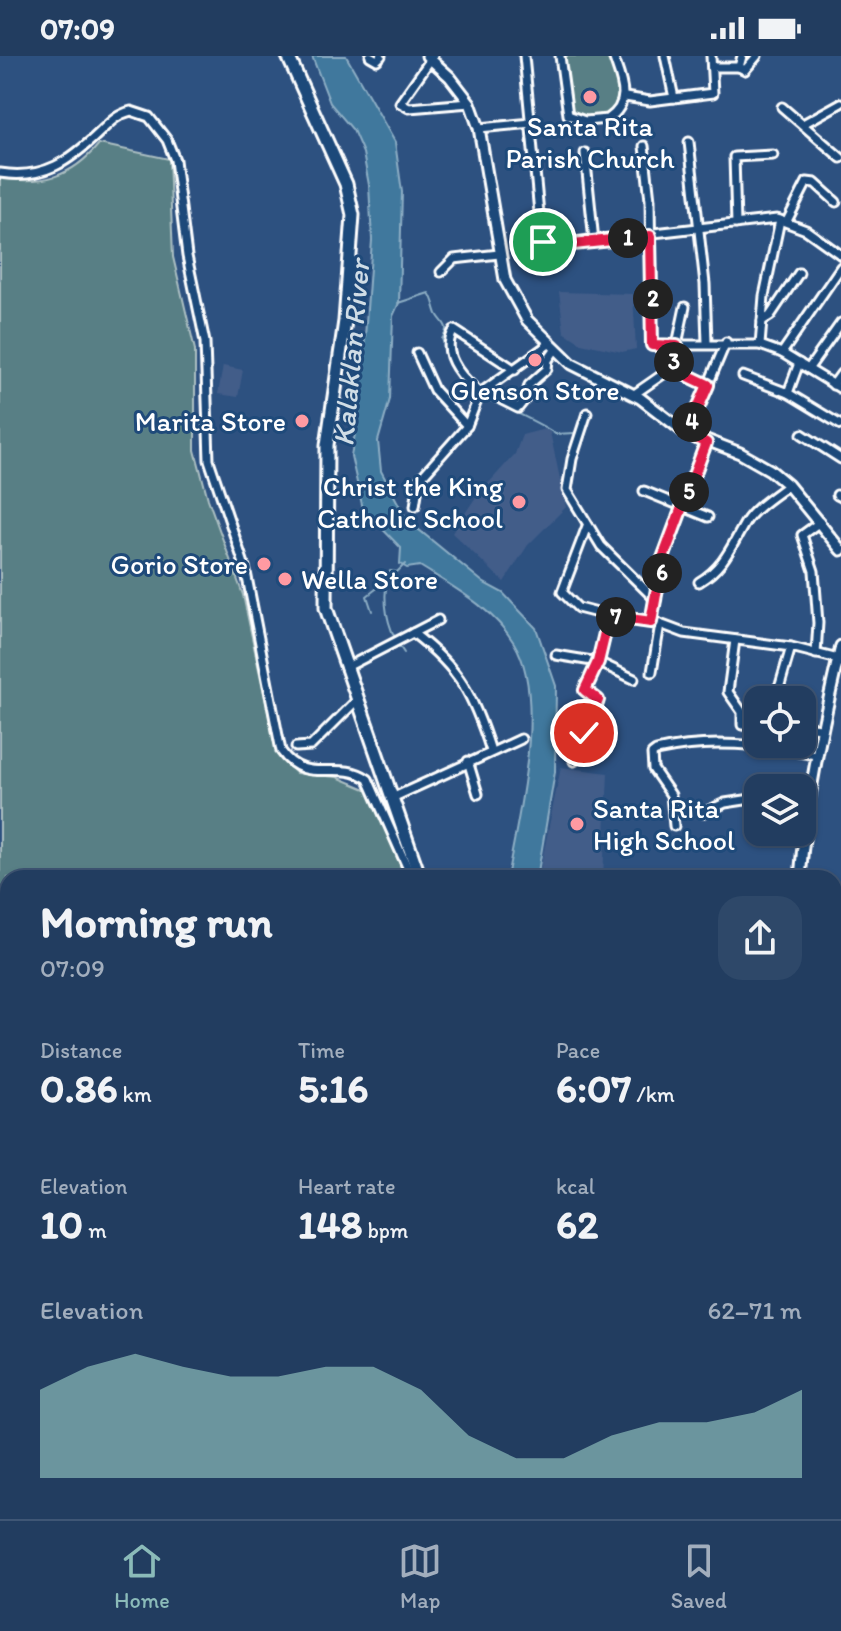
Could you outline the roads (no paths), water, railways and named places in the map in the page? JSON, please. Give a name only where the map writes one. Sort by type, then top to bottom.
[{"type":"highway","points":[[288,56],[321,122],[346,184],[353,215],[345,321],[329,422],[324,564],[326,608],[417,870]]},
{"type":"main road","points":[[430,57],[470,103],[479,128],[499,254],[510,294],[552,347],[594,377],[633,395],[687,433],[754,460],[788,485],[841,550]]},
{"type":"main road","points":[[816,755],[841,646]]},
{"type":"main road","points":[[801,870],[802,846]]},
{"type":"street","points":[[370,56],[377,60],[381,56]]},
{"type":"street","points":[[524,56],[543,242],[554,246],[783,220],[841,255]]},
{"type":"street","points":[[560,56],[571,118],[608,119],[619,111],[625,97],[613,56]]},
{"type":"street","points":[[665,56],[674,98]]},
{"type":"street","points":[[625,97],[650,101],[713,93],[711,56]]},
{"type":"street","points":[[742,56],[742,68]]},
{"type":"street","points":[[712,67],[742,68],[757,56]]},
{"type":"street","points":[[430,57],[401,100],[403,107],[470,103]]},
{"type":"street","points":[[803,124],[841,103]]},
{"type":"street","points":[[782,107],[841,158]]},
{"type":"street","points":[[0,173],[39,174],[58,167],[113,119],[131,111],[149,117],[167,140],[175,160],[187,256],[202,320],[209,460],[245,567],[281,751],[302,770],[353,771],[368,779],[408,870]]},
{"type":"street","points":[[479,128],[532,123]]},
{"type":"street","points":[[689,142],[705,284],[707,343]]},
{"type":"street","points":[[832,149],[841,144]]},
{"type":"street","points":[[644,146],[652,341],[656,347],[726,342],[760,345],[782,353],[837,387],[841,374]]},
{"type":"street","points":[[585,153],[594,241]]},
{"type":"street","points":[[736,224],[734,157],[773,155]]},
{"type":"street","points":[[760,345],[783,220],[807,182],[815,183],[836,202]]},
{"type":"street","points":[[441,272],[454,259],[499,254]]},
{"type":"street","points":[[782,353],[841,267]]},
{"type":"street","points":[[762,321],[770,316],[799,273]]},
{"type":"street","points":[[633,395],[672,368],[685,307]]},
{"type":"street","points":[[809,368],[841,323]]},
{"type":"street","points":[[480,393],[451,358],[448,343],[454,330],[515,370]]},
{"type":"street","points":[[687,433],[726,342]]},
{"type":"street","points":[[415,506],[419,480],[467,426],[480,393],[552,347]]},
{"type":"street","points":[[490,387],[502,400],[518,408],[526,398],[529,385],[547,369],[552,347]]},
{"type":"street","points":[[417,353],[434,390],[467,426]]},
{"type":"street","points":[[788,393],[799,363]]},
{"type":"street","points":[[672,368],[708,385]]},
{"type":"street","points":[[743,376],[788,393],[841,425]]},
{"type":"street","points":[[587,413],[572,459],[567,490],[601,546],[656,600]]},
{"type":"street","points":[[802,434],[841,459]]},
{"type":"street","points":[[652,672],[656,600],[662,561],[706,443]]},
{"type":"street","points":[[699,582],[711,575],[731,553],[755,511],[788,485]]},
{"type":"street","points":[[644,491],[708,517]]},
{"type":"street","points":[[816,654],[818,623],[814,571],[802,535],[820,522]]},
{"type":"street","points":[[587,526],[562,592],[578,608],[655,623],[684,633],[791,647],[838,659]]},
{"type":"street","points":[[574,761],[598,704],[585,690],[598,662],[609,616]]},
{"type":"street","points":[[345,668],[438,620]]},
{"type":"street","points":[[413,633],[468,689],[491,751]]},
{"type":"street","points":[[735,640],[728,692],[742,712],[744,725]]},
{"type":"street","points":[[779,686],[791,647]]},
{"type":"street","points":[[556,655],[598,662],[634,679]]},
{"type":"street","points":[[296,747],[311,746],[357,700]]},
{"type":"street","points":[[816,727],[821,728]]},
{"type":"street","points":[[392,798],[521,739]]},
{"type":"street","points":[[674,826],[671,795],[656,775],[651,759],[656,751],[682,744],[726,742],[744,745]]},
{"type":"street","points":[[468,761],[478,794]]},
{"type":"street","points":[[703,813],[725,803],[744,800]]},
{"type":"waterway","points":[[398,303],[429,293],[446,328],[442,339],[446,349]]},
{"type":"waterway","points":[[483,398],[555,434],[575,433]]},
{"type":"waterway","points":[[395,638],[387,614],[386,588],[390,571],[397,572],[405,564]]},
{"type":"waterway","points":[[372,611],[367,596],[385,582]]},
{"type":"waterway","points":[[398,644],[404,653]]},
{"type":"place","name":"Santa Rita Parish Church","points":[[590,97]]},
{"type":"place","name":"Glenson Store","points":[[535,360]]},
{"type":"place","name":"Marita Store","points":[[302,421]]},
{"type":"place","name":"Christ the King Catholic School","points":[[519,502]]},
{"type":"place","name":"Gorio Store","points":[[264,564]]},
{"type":"place","name":"Wella Store","points":[[285,579]]},
{"type":"place","name":"Santa Rita High School","points":[[577,824]]},
{"type":"water label","name":"Kalaklan River","points":[[351,353]]}]
